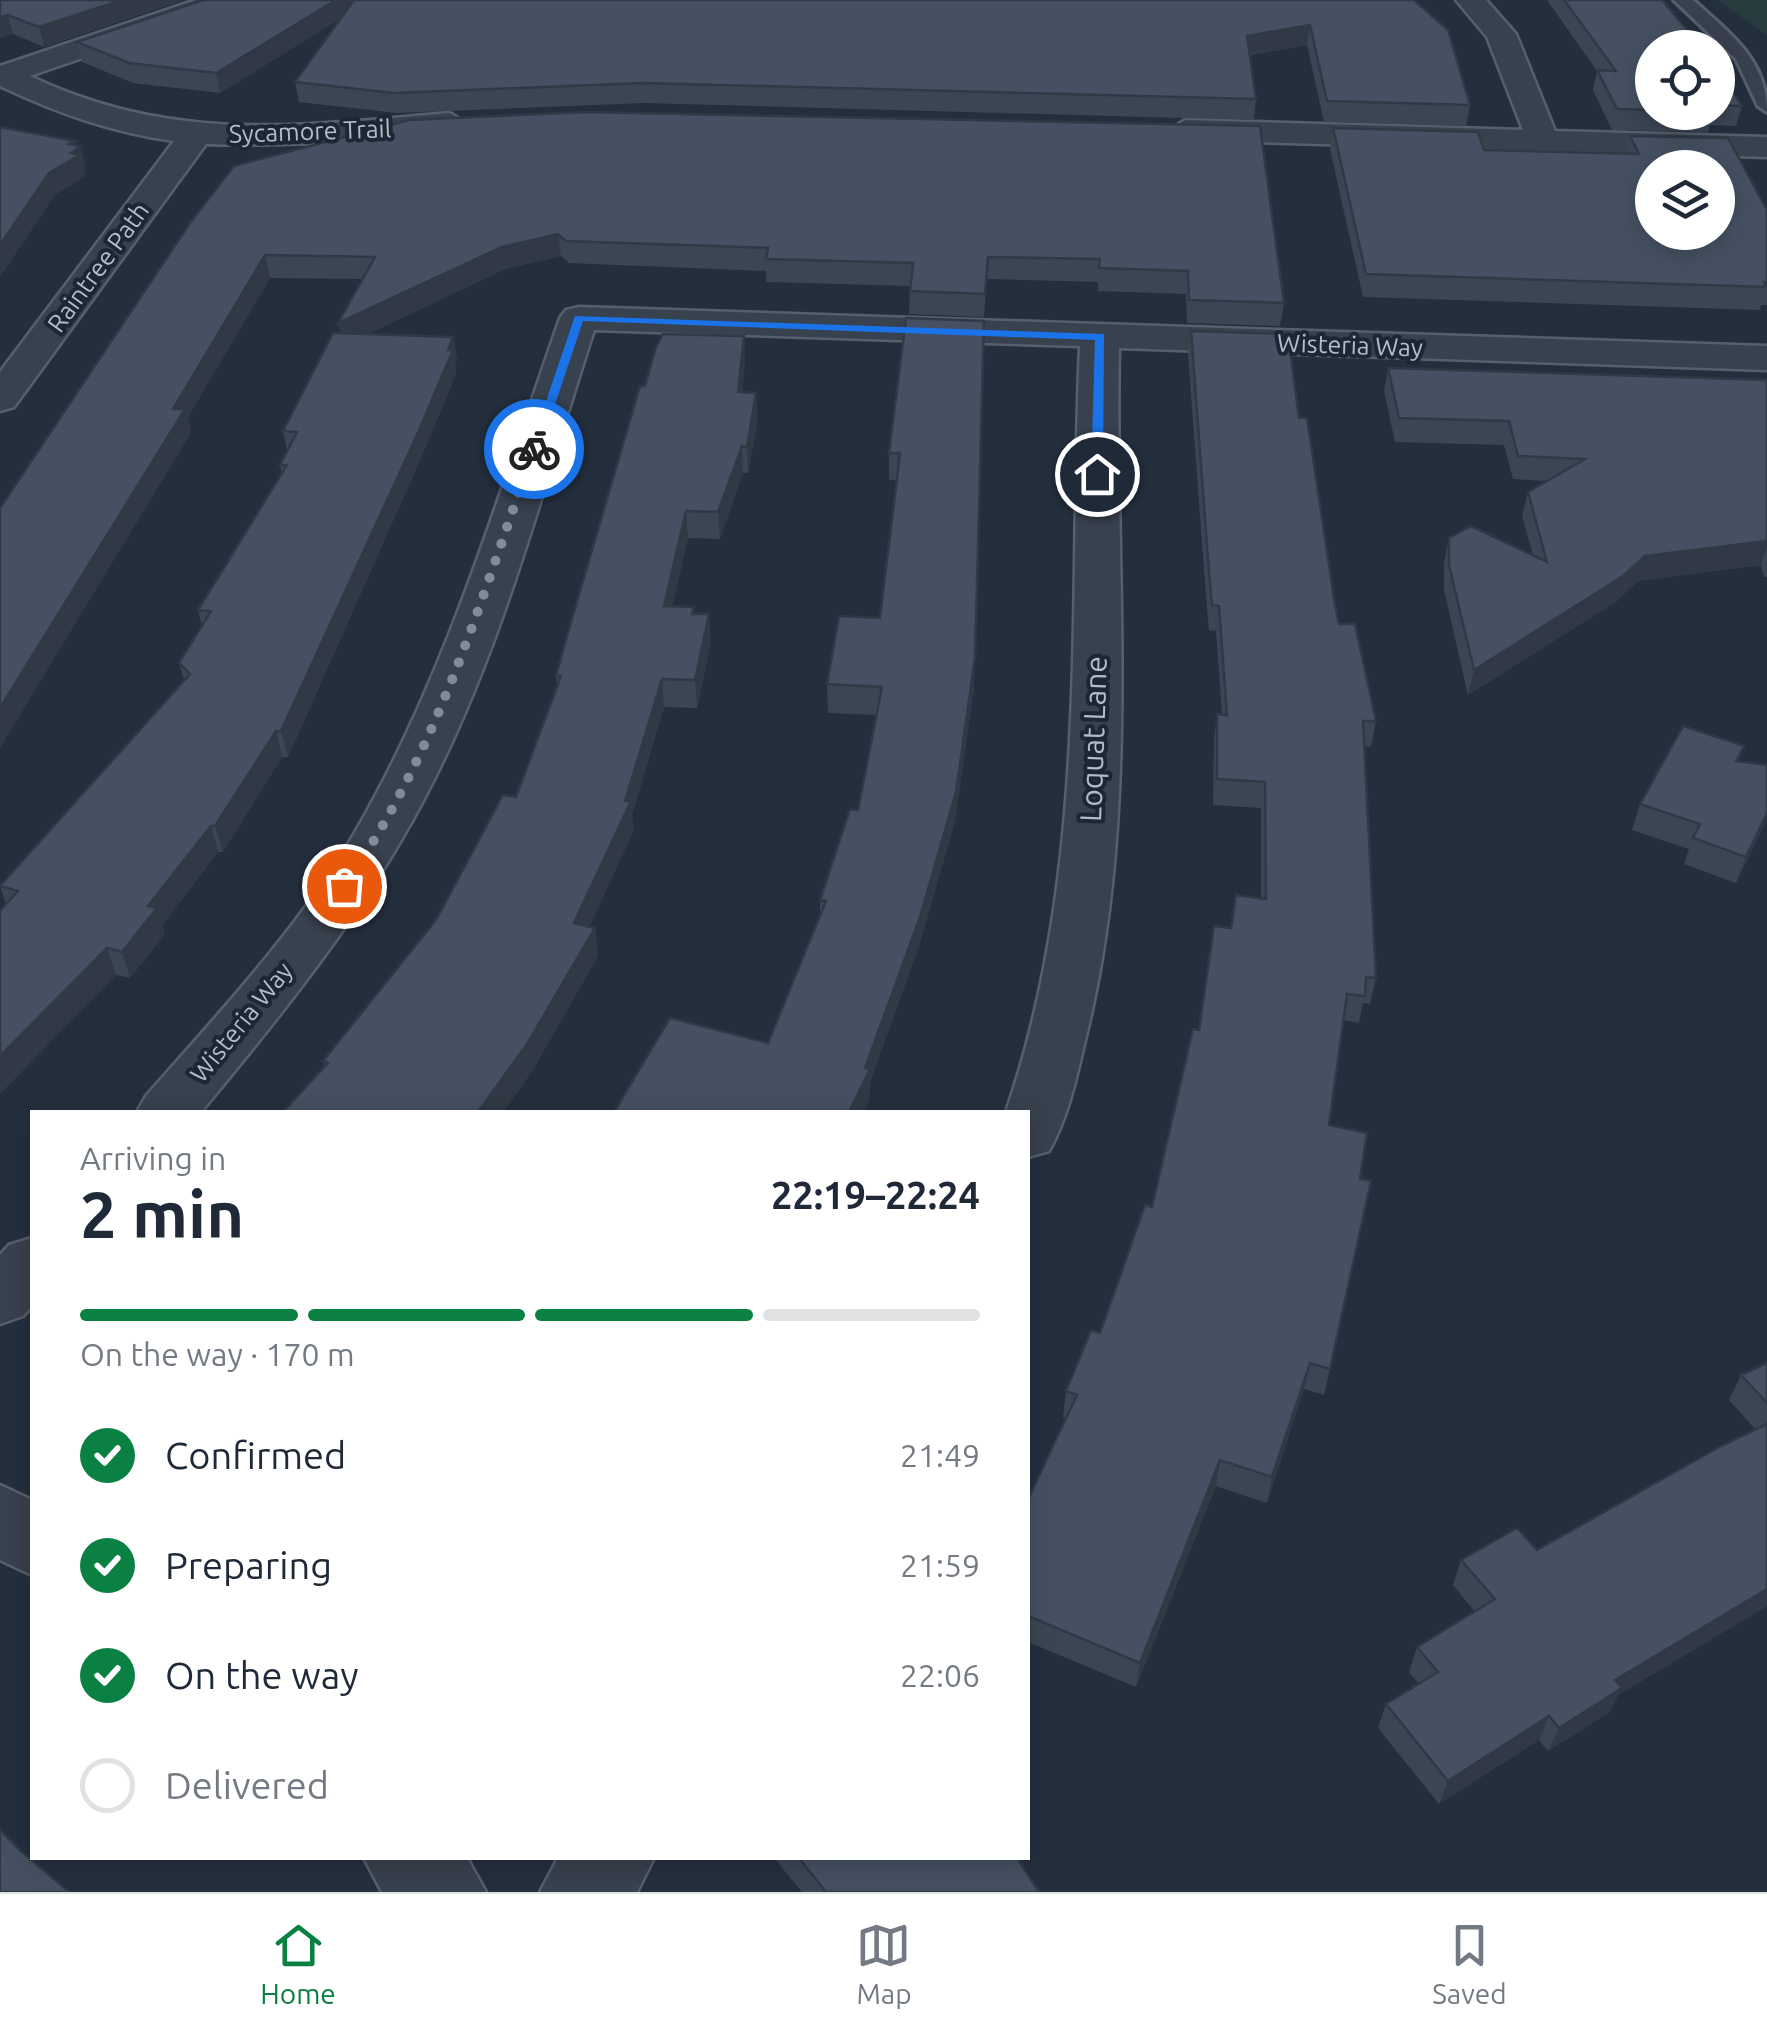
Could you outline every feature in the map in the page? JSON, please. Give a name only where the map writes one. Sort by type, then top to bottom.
[{"type":"street","points":[[1,75],[224,0]]},
{"type":"street","points":[[1470,0],[1501,34],[1542,138]]},
{"type":"street","name":"Sycamore Trail","points":[[1,75],[96,116],[196,134],[314,134],[476,122]]},
{"type":"street","points":[[1162,130],[1767,147]]},
{"type":"street","name":"Raintree Path","points":[[0,399],[196,134]]},
{"type":"street","name":"Wisteria Way","points":[[168,1110],[265,997],[364,859],[401,796],[452,684],[579,318],[1767,358]]},
{"type":"street","name":"Loquat Lane","points":[[1030,1129],[1042,1093],[1076,939],[1094,803],[1100,337]]},
{"type":"street","points":[[0,1298],[30,1264]]},
{"type":"street","points":[[0,1516],[30,1541]]},
{"type":"street","points":[[406,1860],[445,1892]]},
{"type":"street","points":[[582,1892],[612,1860]]},
{"type":"lane","points":[[1683,0],[1744,58],[1767,106]]},
{"type":"green space","points":[[1718,0],[1767,0],[1767,35]]},
{"type":"building","points":[[0,0],[122,0],[39,27],[8,15],[0,17]]},
{"type":"building","points":[[203,0],[336,0],[216,73],[129,63],[77,42]]},
{"type":"building","points":[[354,0],[1414,0],[1448,30],[1470,105],[1327,101],[1310,25],[1247,36],[1256,99],[643,83],[394,93],[295,82]]},
{"type":"building","points":[[1564,0],[1662,0],[1687,30],[1635,30],[1635,110],[1617,109],[1597,70],[1616,71]]},
{"type":"building","points":[[587,112],[1260,126],[1284,303],[1189,300],[1188,271],[1099,268],[1100,259],[988,257],[985,294],[910,291],[913,263],[766,259],[768,248],[566,241],[558,234],[502,247],[338,323],[375,257],[265,255],[173,409],[185,409],[0,708],[0,508],[190,223],[234,166],[409,120]]},
{"type":"building","points":[[0,127],[75,141],[69,144],[81,146],[71,153],[80,155],[49,173],[0,245]]},
{"type":"building","points":[[1333,128],[1478,132],[1484,150],[1635,154],[1635,250],[1735,250],[1735,151],[1767,210],[1766,287],[1366,274]]},
{"type":"building","points":[[1630,136],[1728,138],[1734,150],[1637,150]]},
{"type":"building","points":[[906,318],[984,321],[975,658],[956,792],[920,917],[865,1068],[870,1069],[850,1110],[615,1110],[670,1018],[768,1043],[826,901],[820,900],[850,809],[858,810],[882,687],[827,684],[839,616],[880,618],[900,453],[889,453]]},
{"type":"building","points":[[1191,331],[1288,334],[1299,418],[1307,418],[1339,624],[1355,624],[1376,721],[1363,721],[1376,978],[1366,977],[1365,996],[1347,994],[1329,1125],[1367,1133],[1360,1179],[1371,1181],[1330,1369],[1310,1363],[1272,1477],[1220,1460],[1140,1663],[1030,1617],[1030,1495],[1077,1395],[1066,1391],[1091,1330],[1100,1333],[1145,1205],[1152,1207],[1193,1029],[1199,1030],[1214,926],[1231,928],[1236,895],[1266,899],[1265,782],[1217,779],[1217,714],[1227,715],[1219,606],[1212,605]]},
{"type":"building","points":[[333,333],[453,337],[448,350],[453,350],[281,731],[276,731],[215,826],[211,826],[148,906],[157,908],[122,952],[107,948],[0,1056],[0,911],[18,891],[0,886],[190,674],[179,663],[211,611],[198,610],[287,465],[280,465],[297,432],[283,431]]},
{"type":"building","points":[[663,334],[744,336],[738,392],[756,393],[747,447],[742,446],[718,512],[686,511],[664,606],[694,607],[692,614],[709,614],[695,680],[662,679],[625,801],[631,801],[574,923],[595,928],[527,1044],[479,1110],[285,1110],[328,1063],[323,1061],[436,920],[503,795],[516,797],[561,676],[556,676],[640,386],[645,386]]},
{"type":"building","points":[[1388,368],[1767,380],[1767,541],[1645,556],[1623,576],[1474,670],[1449,565],[1449,538],[1471,526],[1547,562],[1528,492],[1585,459],[1518,456],[1509,421],[1399,418]]},
{"type":"building","points":[[1683,726],[1744,746],[1736,761],[1767,765],[1767,813],[1746,857],[1693,838],[1700,824],[1640,804]]},
{"type":"building","points":[[1767,1363],[1767,1403],[1741,1375]]},
{"type":"building","points":[[1767,1424],[1767,1589],[1615,1680],[1622,1688],[1559,1728],[1549,1716],[1448,1781],[1386,1704],[1438,1672],[1417,1647],[1495,1599],[1461,1560],[1517,1528],[1537,1550]]},
{"type":"building","points":[[0,1830],[69,1892],[0,1892]]},
{"type":"building","points":[[801,1860],[1018,1860],[1039,1892],[826,1892]]},
{"type":"way so far","points":[[344,886],[401,796],[452,684],[534,449]]},
{"type":"route","points":[[534,449],[579,318],[1100,337],[1097,474]]}]
